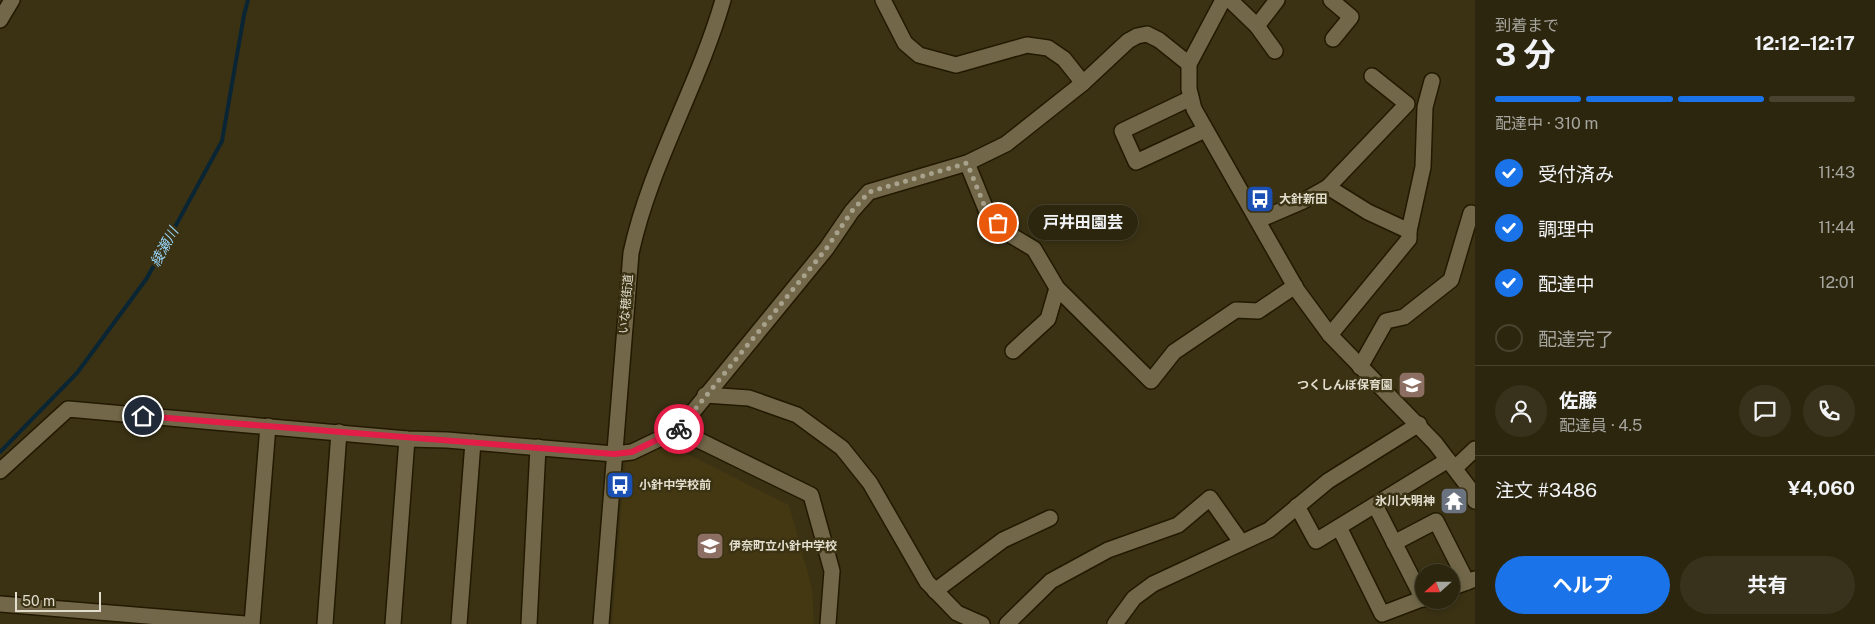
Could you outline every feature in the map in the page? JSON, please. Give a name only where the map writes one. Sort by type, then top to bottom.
[{"type":"street","points":[[0,20],[12,0]]},
{"type":"street","name":"いな穂街道","points":[[601,624],[626,292],[637,226],[654,178],[703,61],[723,0]]},
{"type":"street","points":[[883,0],[905,43],[919,55],[956,65],[1027,45],[1048,48],[1064,59],[1083,83]]},
{"type":"street","points":[[1223,0],[1189,64],[1191,98],[1205,130],[1259,220],[1295,286],[1330,335],[1419,424],[1473,492]]},
{"type":"street","points":[[1230,0],[1258,26],[1275,52]]},
{"type":"street","points":[[1258,26],[1277,0]]},
{"type":"street","points":[[1331,0],[1351,17],[1333,39]]},
{"type":"street","points":[[0,471],[68,410],[407,439],[473,442],[614,454],[632,452],[678,430],[826,249],[852,211],[869,192],[967,163],[1006,144],[1083,83],[1128,41],[1137,36],[1148,34],[1160,40],[1189,64]]},
{"type":"street","points":[[1259,220],[1303,201],[1328,187],[1407,104],[1372,76]]},
{"type":"street","points":[[1330,335],[1409,239],[1422,167],[1425,107],[1432,81]]},
{"type":"street","points":[[1191,98],[1122,131],[1136,162],[1205,130]]},
{"type":"street","points":[[967,163],[987,212],[1009,234],[1034,249],[1057,288],[1152,381],[1174,352],[1236,310],[1258,311],[1295,286]]},
{"type":"street","points":[[1328,187],[1368,212],[1409,231]]},
{"type":"street","points":[[1360,367],[1386,321],[1404,318],[1451,280],[1471,213]]},
{"type":"street","points":[[1013,351],[1048,319],[1057,288]]},
{"type":"street","points":[[705,396],[749,398],[797,415],[842,448],[870,483],[927,582],[957,613],[982,624]]},
{"type":"street","points":[[1115,624],[1134,598],[1153,584],[1268,530],[1328,481],[1419,424]]},
{"type":"street","points":[[252,624],[268,426]]},
{"type":"street","points":[[678,430],[811,495],[832,571],[828,624]]},
{"type":"street","points":[[324,624],[339,432]]},
{"type":"street","points":[[393,624],[407,439]]},
{"type":"street","points":[[459,624],[473,442]]},
{"type":"street","points":[[529,624],[538,447]]},
{"type":"street","points":[[1296,506],[1316,542],[1375,505],[1475,449]]},
{"type":"street","points":[[1007,624],[1051,581],[1108,550],[1178,525],[1210,498],[1241,542]]},
{"type":"street","points":[[1375,505],[1415,583]]},
{"type":"street","points":[[935,591],[1003,540],[1050,518]]},
{"type":"street","points":[[1394,543],[1436,521],[1471,580]]},
{"type":"street","points":[[1339,527],[1382,614],[1415,601]]},
{"type":"street","points":[[0,604],[245,624]]},
{"type":"shaded area","name":"伊奈町立小針中学校","points":[[666,443],[789,505],[812,588],[814,624],[612,624],[625,463]]},
{"type":"waterway","name":"綾瀬川","points":[[0,452],[77,373],[147,278],[222,141],[248,0]]},
{"type":"way so far","points":[[679,429],[826,249],[852,211],[869,192],[967,163],[987,212],[998,223]]},
{"type":"place","name":"大針新田","points":[[1260,199]]},
{"type":"place","name":"戸井田園芸","points":[[998,223]]},
{"type":"place","name":"つくしんぼ保育園","points":[[1412,385]]},
{"type":"place","name":"小針中学校前","points":[[620,485]]},
{"type":"place","name":"氷川大明神","points":[[1454,501]]},
{"type":"place","name":"伊奈町立小針中学校","points":[[710,546]]},
{"type":"route","points":[[143,416],[407,439],[447,440],[614,454],[632,452],[679,429]]}]
